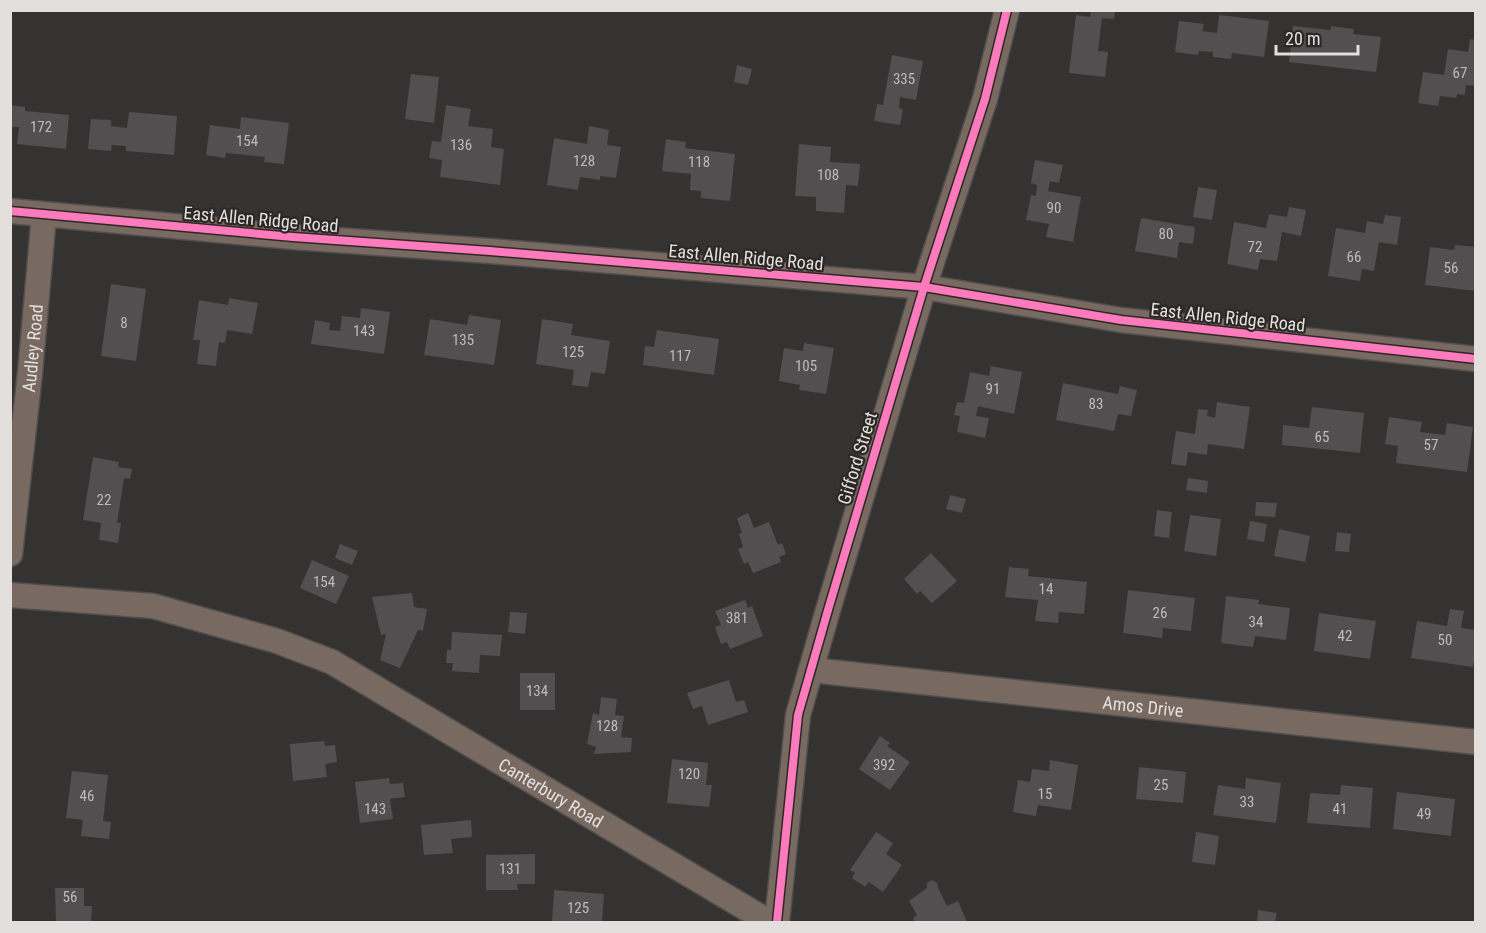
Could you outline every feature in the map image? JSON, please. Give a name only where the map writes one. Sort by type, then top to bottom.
[{"type":"street","name":"Gifford Street","points":[[777,922],[798,715],[924,287],[985,99],[1007,10]]},
{"type":"street","name":"East Allen Ridge Road","points":[[10,211],[293,237],[924,287],[1121,320],[1476,359]]},
{"type":"street","name":"Audley Road","points":[[10,554],[30,373],[44,215]]},
{"type":"street","name":"Canterbury Road","points":[[10,594],[153,606],[277,641],[332,662],[769,922]]},
{"type":"street","name":"Amos Drive","points":[[811,670],[1476,742]]},
{"type":"building","points":[[1091,10],[1115,10],[1114,19],[1102,18],[1098,51],[1108,52],[1105,77],[1069,73],[1076,15],[1090,17]]},
{"type":"building","points":[[1219,15],[1269,21],[1264,57],[1232,53],[1231,59],[1213,57],[1213,52],[1199,51],[1198,55],[1175,52],[1179,21],[1204,24],[1202,31],[1217,33]]},
{"type":"building","points":[[1293,26],[1331,30],[1331,26],[1354,29],[1353,34],[1381,37],[1376,72],[1289,62]]},
{"type":"building","points":[[1470,39],[1476,40],[1476,86],[1466,85],[1465,95],[1457,94],[1456,98],[1440,96],[1438,106],[1418,103],[1423,72],[1444,75],[1448,49],[1468,52]]},
{"type":"building","points":[[892,55],[923,61],[916,100],[900,97],[899,108],[903,109],[900,125],[874,121],[877,104],[883,105]]},
{"type":"building","points":[[737,65],[752,69],[748,85],[734,82]]},
{"type":"building","points":[[411,74],[439,77],[434,123],[405,119]]},
{"type":"building","points":[[10,105],[25,107],[25,111],[69,115],[66,149],[17,144],[19,127],[10,127]]},
{"type":"building","points":[[446,105],[471,109],[468,126],[493,129],[491,147],[504,149],[500,185],[440,177],[442,160],[429,158],[432,141],[441,142]]},
{"type":"building","points":[[129,112],[177,116],[174,155],[126,151],[126,146],[112,145],[111,151],[88,149],[91,119],[111,120],[111,126],[127,128]]},
{"type":"building","points":[[241,117],[289,123],[284,164],[264,162],[265,157],[226,153],[225,158],[206,155],[210,125],[240,129]]},
{"type":"building","points":[[589,126],[609,130],[607,145],[621,147],[616,178],[600,176],[600,180],[580,177],[578,190],[547,185],[554,138],[587,144]]},
{"type":"building","points":[[666,139],[686,142],[685,148],[735,154],[730,201],[701,198],[701,191],[690,190],[691,174],[662,171]]},
{"type":"building","points":[[799,144],[831,147],[830,162],[860,164],[858,186],[846,185],[844,213],[816,211],[816,197],[795,196]]},
{"type":"building","points":[[1035,160],[1063,165],[1059,183],[1050,181],[1048,191],[1081,197],[1073,242],[1046,237],[1049,224],[1026,220],[1031,195],[1036,196],[1037,185],[1031,183]]},
{"type":"building","points":[[1198,187],[1217,190],[1212,220],[1193,217]]},
{"type":"building","points":[[1289,207],[1306,210],[1301,236],[1282,232],[1277,261],[1260,259],[1258,270],[1227,264],[1234,222],[1266,228],[1269,214],[1287,217]]},
{"type":"building","points":[[1385,215],[1401,217],[1397,245],[1379,242],[1374,271],[1362,269],[1360,281],[1328,276],[1336,228],[1365,233],[1367,221],[1383,224]]},
{"type":"building","points":[[1141,218],[1195,227],[1193,244],[1179,242],[1177,258],[1135,251]]},
{"type":"building","points":[[1455,245],[1476,247],[1476,291],[1425,285],[1430,247],[1454,250]]},
{"type":"building","points":[[111,284],[146,289],[136,361],[101,356]]},
{"type":"building","points":[[229,298],[258,303],[252,334],[227,330],[225,343],[219,342],[216,366],[197,364],[200,340],[193,340],[199,300],[228,305]]},
{"type":"building","points":[[361,308],[390,312],[384,354],[311,344],[315,320],[330,323],[329,330],[340,331],[342,316],[360,318]]},
{"type":"building","points":[[469,315],[501,320],[494,365],[424,355],[430,319],[467,325]]},
{"type":"building","points":[[542,319],[573,324],[571,335],[610,341],[605,374],[591,372],[588,387],[572,385],[574,370],[536,364]]},
{"type":"building","points":[[657,330],[719,339],[714,375],[643,365],[645,346],[654,347]]},
{"type":"building","points":[[804,343],[834,348],[826,394],[799,390],[800,385],[779,381],[784,348],[803,351]]},
{"type":"building","points":[[991,366],[1022,372],[1014,414],[978,406],[976,416],[989,418],[985,438],[957,432],[960,416],[954,415],[957,402],[964,403],[970,372],[989,376]]},
{"type":"building","points":[[1063,383],[1118,394],[1120,386],[1137,390],[1131,416],[1118,414],[1114,431],[1056,420]]},
{"type":"building","points":[[1217,402],[1250,407],[1244,449],[1208,444],[1207,455],[1188,452],[1186,466],[1171,464],[1176,431],[1195,434],[1198,409],[1208,410],[1207,416],[1215,418]]},
{"type":"building","points":[[1312,407],[1364,413],[1360,453],[1282,445],[1283,425],[1309,428]]},
{"type":"building","points":[[1389,417],[1422,422],[1420,432],[1445,435],[1447,423],[1473,427],[1467,472],[1396,463],[1398,446],[1385,444]]},
{"type":"building","points":[[93,457],[119,462],[118,467],[132,469],[130,479],[124,478],[117,523],[121,523],[118,543],[99,540],[101,523],[83,520]]},
{"type":"building","points":[[1188,478],[1208,481],[1207,493],[1186,490]]},
{"type":"building","points":[[950,495],[966,499],[962,513],[946,509]]},
{"type":"building","points":[[1256,502],[1277,503],[1275,517],[1255,516]]},
{"type":"building","points":[[1157,510],[1172,512],[1169,538],[1154,536]]},
{"type":"building","points":[[748,513],[754,528],[769,522],[778,545],[782,543],[786,554],[779,557],[781,562],[753,573],[748,562],[744,564],[738,549],[743,547],[739,534],[742,533],[737,518]]},
{"type":"building","points":[[1190,515],[1221,519],[1216,556],[1184,551]]},
{"type":"building","points":[[1250,521],[1267,524],[1264,542],[1247,539]]},
{"type":"building","points":[[1279,529],[1310,536],[1305,562],[1274,556]]},
{"type":"building","points":[[1337,532],[1351,534],[1349,552],[1335,551]]},
{"type":"building","points":[[340,544],[358,551],[352,565],[335,558]]},
{"type":"building","points":[[931,553],[957,581],[932,603],[920,591],[917,594],[904,579]]},
{"type":"building","points":[[312,560],[349,576],[336,604],[300,588]]},
{"type":"building","points":[[1009,567],[1029,569],[1028,576],[1087,582],[1084,614],[1059,612],[1058,623],[1035,621],[1038,600],[1005,597]]},
{"type":"building","points":[[1128,590],[1195,598],[1191,631],[1163,628],[1162,638],[1123,633]]},
{"type":"building","points":[[412,593],[414,607],[427,609],[423,631],[418,630],[400,668],[380,660],[386,634],[381,635],[372,597]]},
{"type":"building","points":[[1226,596],[1259,600],[1258,604],[1290,608],[1286,640],[1255,636],[1253,647],[1221,643]]},
{"type":"building","points":[[745,600],[748,608],[752,606],[763,636],[730,649],[727,642],[721,644],[715,627],[721,625],[715,611]]},
{"type":"building","points":[[1450,609],[1464,611],[1461,628],[1476,630],[1473,667],[1411,658],[1417,621],[1447,626]]},
{"type":"building","points":[[510,612],[527,613],[525,634],[508,632]]},
{"type":"building","points":[[1319,613],[1376,621],[1370,659],[1314,651]]},
{"type":"building","points":[[452,632],[502,635],[500,656],[480,655],[479,673],[452,671],[453,663],[446,663],[447,650],[451,650]]},
{"type":"building","points":[[520,673],[555,673],[555,710],[520,710]]},
{"type":"building","points":[[729,680],[736,702],[744,700],[748,712],[708,725],[702,706],[693,709],[687,693]]},
{"type":"building","points":[[601,697],[617,699],[615,715],[624,716],[621,737],[632,738],[631,752],[594,754],[596,747],[587,744],[593,713],[599,715]]},
{"type":"building","points":[[880,736],[890,743],[887,746],[910,762],[890,790],[859,769]]},
{"type":"building","points":[[324,741],[325,746],[335,745],[337,762],[325,764],[327,777],[293,781],[290,744]]},
{"type":"building","points":[[672,759],[708,763],[706,785],[712,785],[709,807],[667,803]]},
{"type":"building","points":[[1050,760],[1078,765],[1071,810],[1038,805],[1036,816],[1013,812],[1018,780],[1030,782],[1032,769],[1049,771]]},
{"type":"building","points":[[1139,767],[1186,772],[1183,803],[1136,799]]},
{"type":"building","points":[[72,771],[108,775],[103,821],[111,822],[109,839],[81,836],[83,820],[66,818]]},
{"type":"building","points":[[389,778],[390,784],[403,783],[405,797],[390,799],[393,819],[360,823],[355,782]]},
{"type":"building","points":[[1246,778],[1281,783],[1276,823],[1213,815],[1218,785],[1245,789]]},
{"type":"building","points":[[1341,785],[1373,788],[1370,828],[1307,823],[1310,793],[1340,795]]},
{"type":"building","points":[[1397,792],[1455,799],[1451,836],[1393,829]]},
{"type":"building","points":[[471,820],[472,837],[451,839],[453,853],[424,855],[421,825]]},
{"type":"building","points":[[876,832],[893,843],[886,854],[902,865],[883,892],[869,882],[865,887],[852,878],[855,873],[850,870]]},
{"type":"building","points":[[1196,832],[1219,836],[1215,865],[1192,862]]},
{"type":"building","points":[[535,854],[535,884],[517,884],[518,890],[486,890],[486,855]]},
{"type":"building","points":[[932,880],[937,883],[947,906],[958,901],[967,922],[915,922],[913,918],[917,915],[909,901],[927,888],[927,883]]},
{"type":"building","points":[[55,888],[84,888],[84,906],[92,906],[91,922],[56,922]]},
{"type":"building","points":[[554,890],[604,894],[602,922],[552,922]]},
{"type":"building","points":[[1258,910],[1277,913],[1275,922],[1257,922]]},
{"type":"cycle path","points":[[777,922],[798,715],[924,287],[985,99],[1007,10]]},
{"type":"cycle path","points":[[10,211],[293,237],[924,287],[1121,320],[1476,359]]}]
